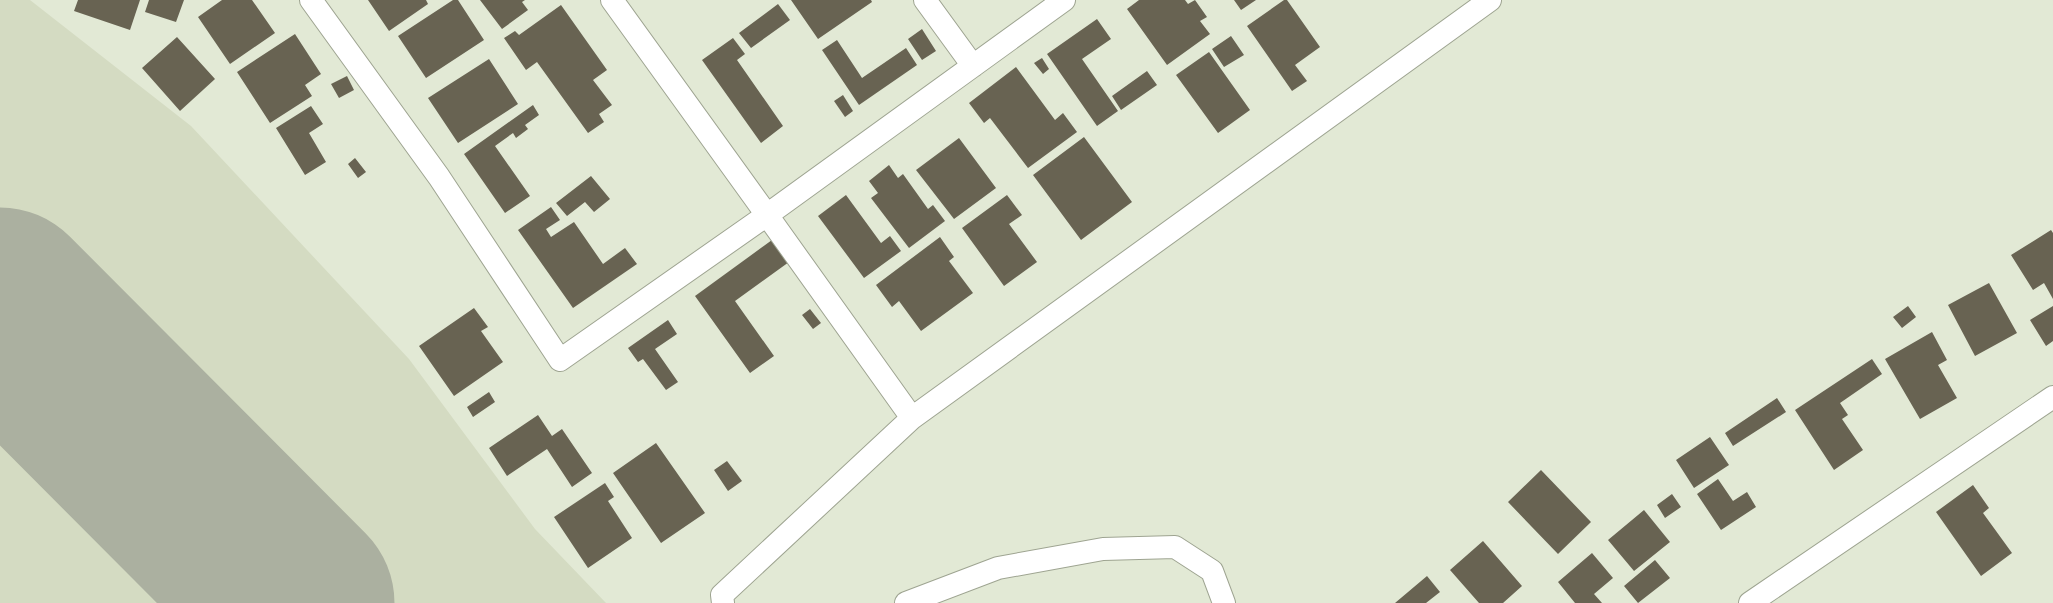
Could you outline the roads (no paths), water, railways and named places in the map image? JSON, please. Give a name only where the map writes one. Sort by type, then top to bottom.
[{"type":"street","points":[[311,0],[439,176],[560,360],[767,215],[1064,0]]},
{"type":"street","points":[[612,0],[912,418]]},
{"type":"street","points":[[925,0],[973,66]]},
{"type":"street","points":[[723,603],[722,596],[912,418],[1490,0]]},
{"type":"street","points":[[1750,603],[2053,397]]},
{"type":"street","points":[[906,603],[998,568],[1103,549],[1175,547],[1212,571],[1224,603]]}]
